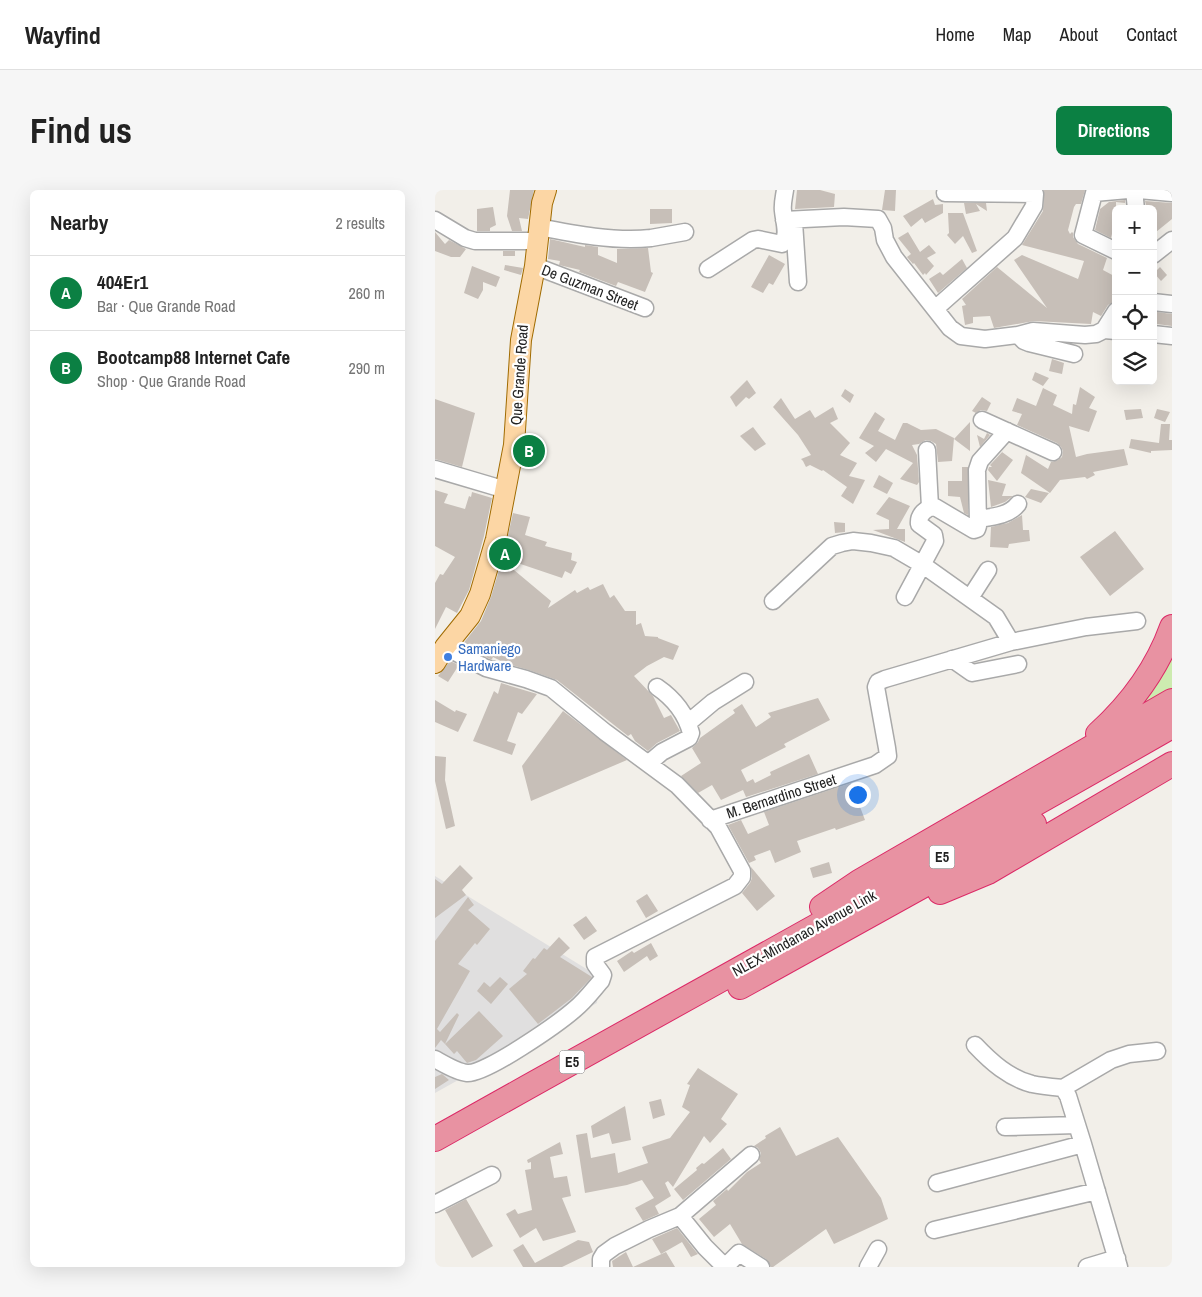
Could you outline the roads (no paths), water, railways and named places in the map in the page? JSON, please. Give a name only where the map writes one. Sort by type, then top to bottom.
[{"type":"highway","points":[[1003,799],[1095,737],[1121,713],[1149,675],[1172,628]]},
{"type":"highway","points":[[710,985],[859,882],[1172,701]]},
{"type":"highway","name":"NLEX-Mindanao Avenue Link","points":[[435,1139],[988,831],[1172,726]]},
{"type":"highway","name":"NLEX-Mindanao Avenue Link","points":[[435,1157],[610,1058],[1013,836],[1172,744]]},
{"type":"highway","points":[[834,936],[988,872],[1172,764]]},
{"type":"highway","points":[[1134,787],[1172,769]]},
{"type":"main road","name":"Que Grande Road","points":[[440,655],[470,616],[480,594],[496,539],[514,445],[523,320],[535,266],[542,203],[546,190]]},
{"type":"street","points":[[785,190],[783,209],[789,220],[797,282]]},
{"type":"street","points":[[1114,250],[1083,235],[1093,192],[1128,190]]},
{"type":"street","points":[[1133,190],[1135,205]]},
{"type":"street","points":[[1139,190],[1172,193]]},
{"type":"street","points":[[935,308],[1015,238],[1034,206],[1035,194],[945,193]]},
{"type":"street","points":[[789,220],[844,217],[878,219],[883,228],[885,240],[894,257],[949,328],[961,336],[985,339],[1033,331],[1085,335],[1110,330]]},
{"type":"street","points":[[435,220],[465,238],[475,241],[538,234],[649,238],[685,232]]},
{"type":"street","points":[[708,269],[753,240],[782,244],[785,240],[789,220]]},
{"type":"street","points":[[1157,252],[1172,240]]},
{"type":"street","name":"De Guzman Street","points":[[535,266],[645,308]]},
{"type":"street","points":[[1157,302],[1172,304]]},
{"type":"street","points":[[1157,334],[1172,336]]},
{"type":"street","points":[[1018,335],[1029,343],[1074,354]]},
{"type":"street","points":[[981,420],[1053,452]]},
{"type":"street","points":[[905,597],[935,541],[934,535],[919,524],[918,521],[924,511],[930,507],[935,507],[973,530],[977,529],[977,481],[980,461],[1007,431]]},
{"type":"street","points":[[927,450],[930,507]]},
{"type":"street","points":[[435,469],[506,490]]},
{"type":"street","points":[[978,519],[1005,513],[1015,508],[1018,504]]},
{"type":"street","points":[[773,601],[832,546],[842,543],[871,543],[894,548],[923,565],[970,598],[996,617],[1011,642]]},
{"type":"street","points":[[970,598],[987,570]]},
{"type":"street","name":"M. Bernardino Street","points":[[440,655],[526,679],[551,688],[605,732],[677,785],[710,820],[875,765],[888,756],[877,691],[878,682],[1011,642],[1086,627],[1137,621]]},
{"type":"street","points":[[951,659],[972,673],[1018,664]]},
{"type":"street","points":[[688,723],[713,702],[745,682]]},
{"type":"street","points":[[649,763],[662,752],[689,738],[691,733],[688,723],[668,695],[657,687]]},
{"type":"street","points":[[435,1059],[466,1073],[480,1070],[529,1042],[576,1008],[601,980],[603,976],[595,964],[595,957],[735,886],[742,877],[742,871],[722,833],[710,820]]},
{"type":"street","points":[[975,1045],[1001,1069],[1017,1079],[1065,1092],[1111,1060],[1129,1054],[1157,1051]]},
{"type":"street","points":[[1065,1092],[1083,1144],[1118,1263],[1087,1267]]},
{"type":"street","points":[[1005,1126],[1077,1125]]},
{"type":"street","points":[[937,1183],[1083,1144]]},
{"type":"street","points":[[601,1267],[601,1259],[604,1254],[615,1246],[649,1229],[681,1216],[751,1155]]},
{"type":"street","points":[[435,1204],[492,1175]]},
{"type":"street","points":[[934,1230],[1097,1190]]},
{"type":"street","points":[[681,1216],[705,1247],[725,1267],[739,1253],[761,1267]]},
{"type":"street","points":[[868,1267],[878,1249]]},
{"type":"place","name":"Bootcamp88 Internet Cafe","points":[[529,451]]},
{"type":"place","name":"404Er1","points":[[505,554]]},
{"type":"place","name":"Samaniego Hardware","points":[[448,657]]}]
